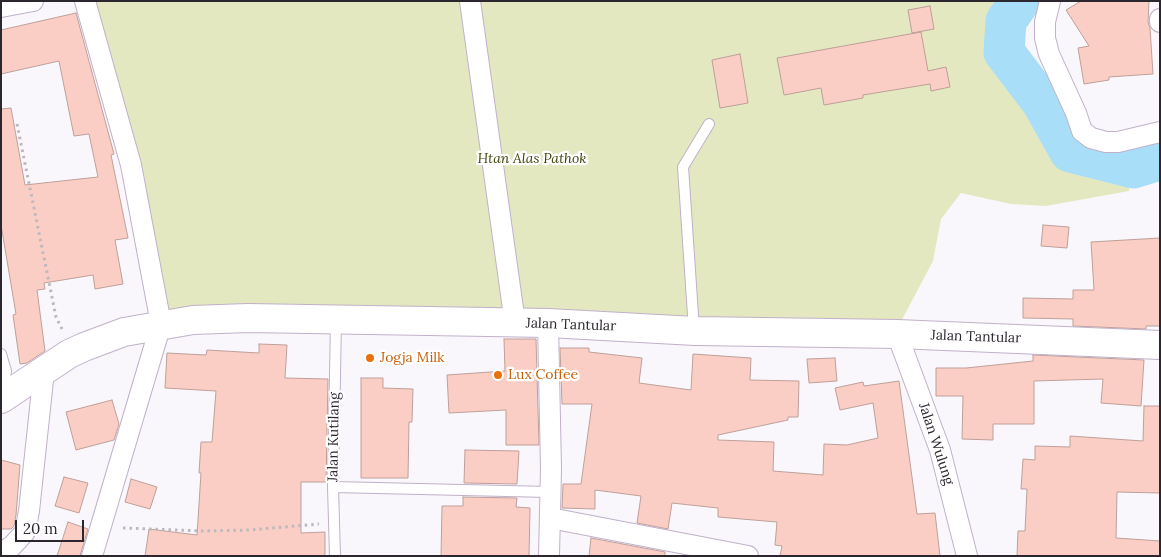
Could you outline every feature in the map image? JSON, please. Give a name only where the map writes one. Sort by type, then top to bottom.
[{"type":"street","points":[[1,7],[33,1]]},
{"type":"street","points":[[85,1],[130,166],[161,324],[92,556]]},
{"type":"street","points":[[470,1],[515,323]]},
{"type":"street","points":[[1050,1],[1045,22],[1045,38],[1049,54],[1076,113],[1082,131],[1090,138],[1106,142],[1118,142],[1160,132]]},
{"type":"street","name":"Jalan Tantular","points":[[2,399],[69,354],[84,347],[124,332],[161,324],[193,320],[248,318],[548,323],[694,331],[897,334],[1160,345]]},
{"type":"street","points":[[548,323],[551,468],[549,556]]},
{"type":"street","name":"Jalan Wulung","points":[[897,334],[940,450],[967,556]]},
{"type":"street","points":[[1,553],[12,546],[25,532],[30,511],[44,371]]},
{"type":"street","points":[[550,518],[748,556]]},
{"type":"lane","points":[[694,331],[683,167],[709,124]]},
{"type":"lane","name":"Jalan Kutilang","points":[[335,556],[333,487],[336,319]]},
{"type":"lane","points":[[1,354],[6,371],[2,399]]},
{"type":"lane","points":[[333,487],[550,492]]},
{"type":"path","points":[[17,124],[56,317],[63,331],[84,347]]},
{"type":"path","points":[[101,525],[153,530],[203,531],[249,530],[334,523]]},
{"type":"green space","name":"Htan Alas Pathok","points":[[89,1],[1014,1],[1001,19],[999,54],[1038,105],[1067,156],[1132,173],[1129,191],[1046,206],[1011,204],[961,193],[941,219],[933,261],[897,329],[166,312]]},
{"type":"building","points":[[1081,1],[1149,1],[1148,22],[1153,74],[1109,77],[1109,80],[1084,84],[1078,48],[1089,46],[1066,10]]},
{"type":"building","points":[[930,6],[934,29],[912,33],[908,10]]},
{"type":"building","points":[[76,13],[114,154],[111,155],[128,238],[115,240],[123,284],[95,289],[93,275],[44,283],[45,289],[37,290],[45,351],[27,363],[20,364],[13,315],[16,314],[1,225],[1,109],[11,108],[25,185],[98,177],[89,134],[74,136],[59,61],[1,74],[1,30]]},
{"type":"building","points":[[921,32],[928,71],[946,67],[950,87],[931,91],[930,84],[863,95],[863,98],[824,105],[821,88],[784,95],[777,58]]},
{"type":"building","points":[[740,54],[748,103],[720,108],[712,60]]},
{"type":"building","points":[[1043,225],[1069,227],[1067,248],[1041,246]]},
{"type":"building","points":[[1160,238],[1160,326],[1146,326],[1146,329],[1073,326],[1073,319],[1023,318],[1023,298],[1073,299],[1073,290],[1094,290],[1091,242]]},
{"type":"building","points":[[504,339],[536,339],[539,445],[506,445],[506,410],[449,413],[447,375],[505,371]]},
{"type":"building","points":[[259,344],[287,345],[285,378],[328,379],[326,482],[301,482],[301,533],[325,532],[325,556],[145,556],[149,529],[197,535],[201,442],[212,442],[216,391],[165,388],[167,353],[206,355],[207,350],[259,353]]},
{"type":"building","points":[[560,348],[589,348],[589,352],[642,358],[639,383],[691,390],[693,354],[751,358],[750,380],[799,381],[798,417],[788,417],[788,420],[718,435],[718,440],[774,442],[773,471],[823,475],[824,444],[847,445],[878,438],[873,403],[840,410],[835,388],[863,382],[864,386],[899,381],[917,514],[935,513],[940,556],[780,556],[782,546],[775,545],[777,522],[718,517],[718,508],[672,503],[668,529],[637,523],[641,496],[595,490],[595,509],[562,508],[563,484],[581,484],[592,404],[562,404]]},
{"type":"building","points":[[1033,355],[1144,360],[1141,406],[1101,403],[1103,379],[1034,381],[1034,424],[993,424],[993,440],[962,439],[963,396],[936,396],[936,368],[966,368],[1033,361]]},
{"type":"building","points":[[835,358],[837,381],[809,383],[807,359]]},
{"type":"building","points":[[361,378],[383,378],[383,388],[413,389],[412,422],[409,422],[408,478],[361,478]]},
{"type":"building","points":[[112,400],[119,424],[114,440],[76,450],[66,412]]},
{"type":"building","points":[[1144,406],[1160,406],[1160,493],[1117,492],[1116,538],[1160,541],[1160,556],[1017,556],[1018,531],[1025,531],[1027,489],[1021,489],[1023,459],[1035,460],[1035,446],[1070,447],[1070,436],[1143,441]]},
{"type":"building","points":[[465,450],[519,451],[517,484],[464,483]]},
{"type":"building","points":[[1,460],[20,465],[16,515],[14,526],[11,529],[1,529]]},
{"type":"building","points":[[64,477],[88,483],[79,513],[55,506]]},
{"type":"building","points":[[131,479],[157,487],[150,509],[125,502]]},
{"type":"building","points":[[463,497],[517,498],[516,507],[530,508],[529,556],[441,556],[442,506],[463,506]]},
{"type":"building","points":[[68,522],[88,529],[80,556],[57,556]]},
{"type":"building","points":[[591,538],[665,552],[665,556],[589,556]]},
{"type":"waterway","points":[[1020,1],[1006,21],[1004,52],[1042,102],[1070,152],[1133,168],[1160,160]]},
{"type":"place","name":"Jogja Milk","points":[[370,358]]},
{"type":"place","name":"Lux Coffee","points":[[498,375]]}]
